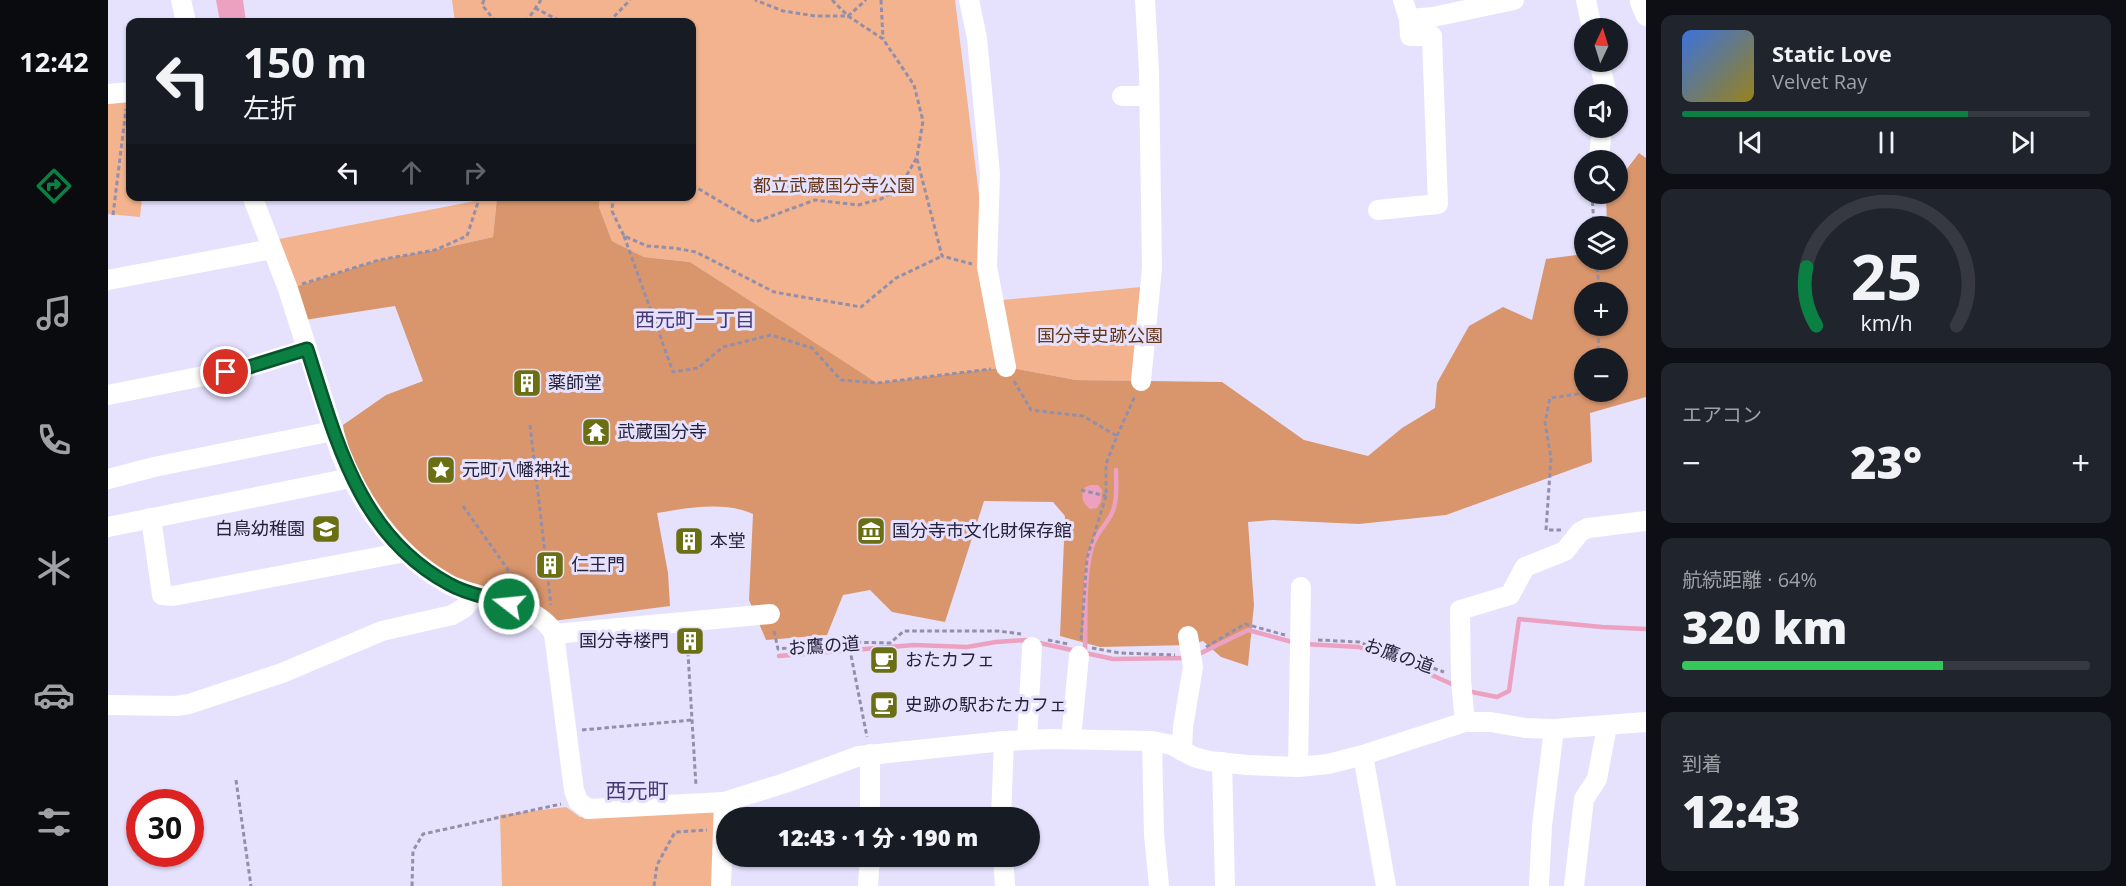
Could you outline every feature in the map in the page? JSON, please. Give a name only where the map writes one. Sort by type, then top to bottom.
[{"type":"street","points":[[181,0],[185,18]]},
{"type":"street","points":[[969,0],[978,38],[990,174],[987,267],[1006,367]]},
{"type":"street","points":[[1142,381],[1152,286],[1145,0]]},
{"type":"street","points":[[1378,210],[1437,204],[1432,36],[1410,36],[1409,20],[1403,0]]},
{"type":"street","points":[[1409,20],[1514,0]]},
{"type":"street","points":[[1586,0],[1590,18]]},
{"type":"street","points":[[1641,0],[1646,16]]},
{"type":"street","points":[[108,94],[126,92]]},
{"type":"street","points":[[1122,96],[1149,96]]},
{"type":"street","points":[[254,201],[288,289],[333,431],[351,478],[379,523],[405,552],[429,572],[475,595],[521,609],[549,628],[687,622],[770,614]]},
{"type":"street","points":[[108,280],[272,249]]},
{"type":"street","points":[[108,395],[249,367],[307,349]]},
{"type":"street","points":[[108,479],[154,467],[333,431]]},
{"type":"street","points":[[108,527],[351,478]]},
{"type":"street","points":[[151,518],[162,595],[173,596],[405,552]]},
{"type":"street","points":[[1465,722],[1460,610],[1510,595],[1525,567],[1565,550],[1580,532],[1588,528],[1646,520]]},
{"type":"street","points":[[1298,767],[1301,587]]},
{"type":"street","points":[[108,705],[176,706],[189,704],[282,673],[382,631],[452,615],[464,608],[475,595]]},
{"type":"street","points":[[549,628],[571,777],[578,801],[588,808],[724,802],[859,756],[1004,741],[1071,739],[1152,741],[1172,745],[1194,757],[1222,762],[1298,767],[1328,764],[1363,755],[1465,722],[1491,722],[1525,728],[1554,729],[1646,722]]},
{"type":"street","points":[[1182,751],[1192,661],[1188,636]]},
{"type":"street","points":[[1027,740],[1031,640]]},
{"type":"street","points":[[1071,739],[1077,649]]},
{"type":"street","points":[[1574,886],[1584,799],[1597,779],[1607,726]]},
{"type":"street","points":[[1539,884],[1546,782],[1554,729]]},
{"type":"street","points":[[1001,807],[1004,741]]},
{"type":"street","points":[[1152,741],[1154,834],[1159,886]]},
{"type":"street","points":[[870,754],[870,807]]},
{"type":"street","points":[[1363,755],[1386,886]]},
{"type":"street","points":[[1222,762],[1225,886]]},
{"type":"street","points":[[721,886],[724,802]]},
{"type":"street","points":[[868,886],[869,867]]},
{"type":"street","points":[[1004,867],[1005,886]]},
{"type":"path","points":[[484,0],[482,5],[493,18]]},
{"type":"path","points":[[529,18],[542,0]]},
{"type":"path","points":[[613,18],[630,0]]},
{"type":"path","points":[[755,0],[783,11],[815,16],[848,16],[866,0]]},
{"type":"path","points":[[696,187],[755,222],[815,200],[858,205],[881,199],[900,187],[917,157],[923,121],[914,85],[883,39],[848,16],[832,0]]},
{"type":"path","points":[[881,0],[883,39]]},
{"type":"path","points":[[535,8],[554,18]]},
{"type":"path","points":[[113,215],[126,121]]},
{"type":"path","points":[[917,157],[942,256]]},
{"type":"path","points":[[288,289],[379,260],[435,250],[467,236],[478,201]]},
{"type":"path","points":[[613,201],[612,211],[624,236],[673,372],[698,368],[723,347],[771,335],[813,348],[841,380],[877,383],[1006,367],[1031,411],[1083,416],[1117,436]]},
{"type":"path","points":[[624,236],[647,246],[696,252],[774,292],[861,307],[896,278],[942,256],[987,267]]},
{"type":"path","points":[[1077,649],[1087,558],[1106,496],[1106,464],[1142,381]]},
{"type":"path","points":[[1574,395],[1550,398],[1545,423],[1551,458],[1546,530],[1580,532]]},
{"type":"path","points":[[530,425],[552,609],[549,628]]},
{"type":"path","points":[[1081,490],[1106,496]]},
{"type":"path","points":[[463,506],[524,593]]},
{"type":"path","name":"お鷹の道","points":[[770,614],[778,649],[890,643],[904,630],[998,630],[1031,640],[1077,649]]},
{"type":"path","points":[[687,622],[697,803]]},
{"type":"path","name":"お鷹の道","points":[[1299,643],[1359,642],[1462,685]]},
{"type":"path","points":[[847,644],[870,754]]},
{"type":"path","points":[[566,731],[692,720]]},
{"type":"path","points":[[236,780],[251,886]]},
{"type":"path","points":[[412,886],[413,851],[423,834],[578,801]]},
{"type":"path","points":[[654,886],[657,865],[675,831],[709,830],[708,822]]},
{"type":"green space","name":"都立武蔵国分寺公園","points":[[452,0],[955,0],[992,301],[1152,286],[1141,381],[1076,380],[1006,367],[877,383],[690,262],[644,257],[612,241],[599,207],[599,201],[696,201],[696,18],[454,18]]},
{"type":"green space","points":[[126,92],[126,201],[142,201],[140,217],[108,214],[108,94]]},
{"type":"green space","points":[[475,201],[497,201],[493,237],[379,260],[288,289],[269,241]]},
{"type":"green space","points":[[697,803],[716,808],[718,886],[502,886],[500,815],[566,807],[580,817]]},
{"type":"shaded area","points":[[216,0],[243,0],[245,18],[219,18]]},
{"type":"shaded area","points":[[1639,153],[1646,158],[1646,397],[1590,413],[1592,462],[1446,515],[1359,524],[1273,520],[1248,522],[1254,605],[1248,666],[1221,657],[1203,641],[1190,645],[1100,647],[1060,636],[1065,516],[1053,502],[984,501],[945,622],[892,612],[870,590],[843,595],[827,635],[766,640],[749,600],[753,514],[718,507],[657,513],[668,573],[670,606],[545,622],[429,572],[351,478],[343,425],[386,395],[423,381],[395,306],[298,321],[288,289],[379,260],[493,237],[497,201],[599,201],[599,207],[612,241],[644,257],[690,262],[877,383],[1006,367],[1076,380],[1222,382],[1304,440],[1368,456],[1402,428],[1435,408],[1437,383],[1469,326],[1503,307],[1532,320],[1546,259],[1574,255],[1574,270],[1628,270],[1628,216],[1607,216],[1606,204],[1628,204],[1628,168]]},
{"type":"shaded area","points":[[1098,485],[1102,490],[1101,501],[1097,508],[1090,509],[1083,500],[1084,488]]},
{"type":"waterway","points":[[1085,652],[1086,585],[1089,559],[1096,538],[1115,505],[1116,470]]},
{"type":"waterway","points":[[1467,691],[1497,697],[1509,691],[1519,619],[1646,629]]},
{"type":"waterway","points":[[1195,656],[1248,630],[1296,643]]},
{"type":"waterway","points":[[779,656],[914,645],[967,647],[1026,640],[1113,659],[1187,658]]},
{"type":"waterway","points":[[1305,644],[1359,647],[1414,667],[1456,686]]},
{"type":"place","name":"薬師堂","points":[[527,383]]},
{"type":"place","name":"武蔵国分寺","points":[[596,432]]},
{"type":"place","name":"元町八幡神社","points":[[441,470]]},
{"type":"place","name":"白鳥幼稚園","points":[[326,529]]},
{"type":"place","name":"国分寺市文化財保存館","points":[[871,531]]},
{"type":"place","name":"本堂","points":[[689,541]]},
{"type":"place","name":"仁王門","points":[[550,565]]},
{"type":"place","name":"国分寺楼門","points":[[690,641]]},
{"type":"place","name":"おたカフェ","points":[[884,660]]},
{"type":"place","name":"史跡の駅おたカフェ","points":[[884,705]]},
{"type":"district","name":"西元町一丁目","points":[[695,320]]},
{"type":"district","name":"西元町","points":[[637,791]]},
{"type":"route","points":[[226,372],[307,349],[340,452],[351,478],[379,523],[405,552],[429,572],[450,585],[475,595],[509,604]]},
{"type":"park label","name":"国分寺史跡公園","points":[[1100,336]]}]
